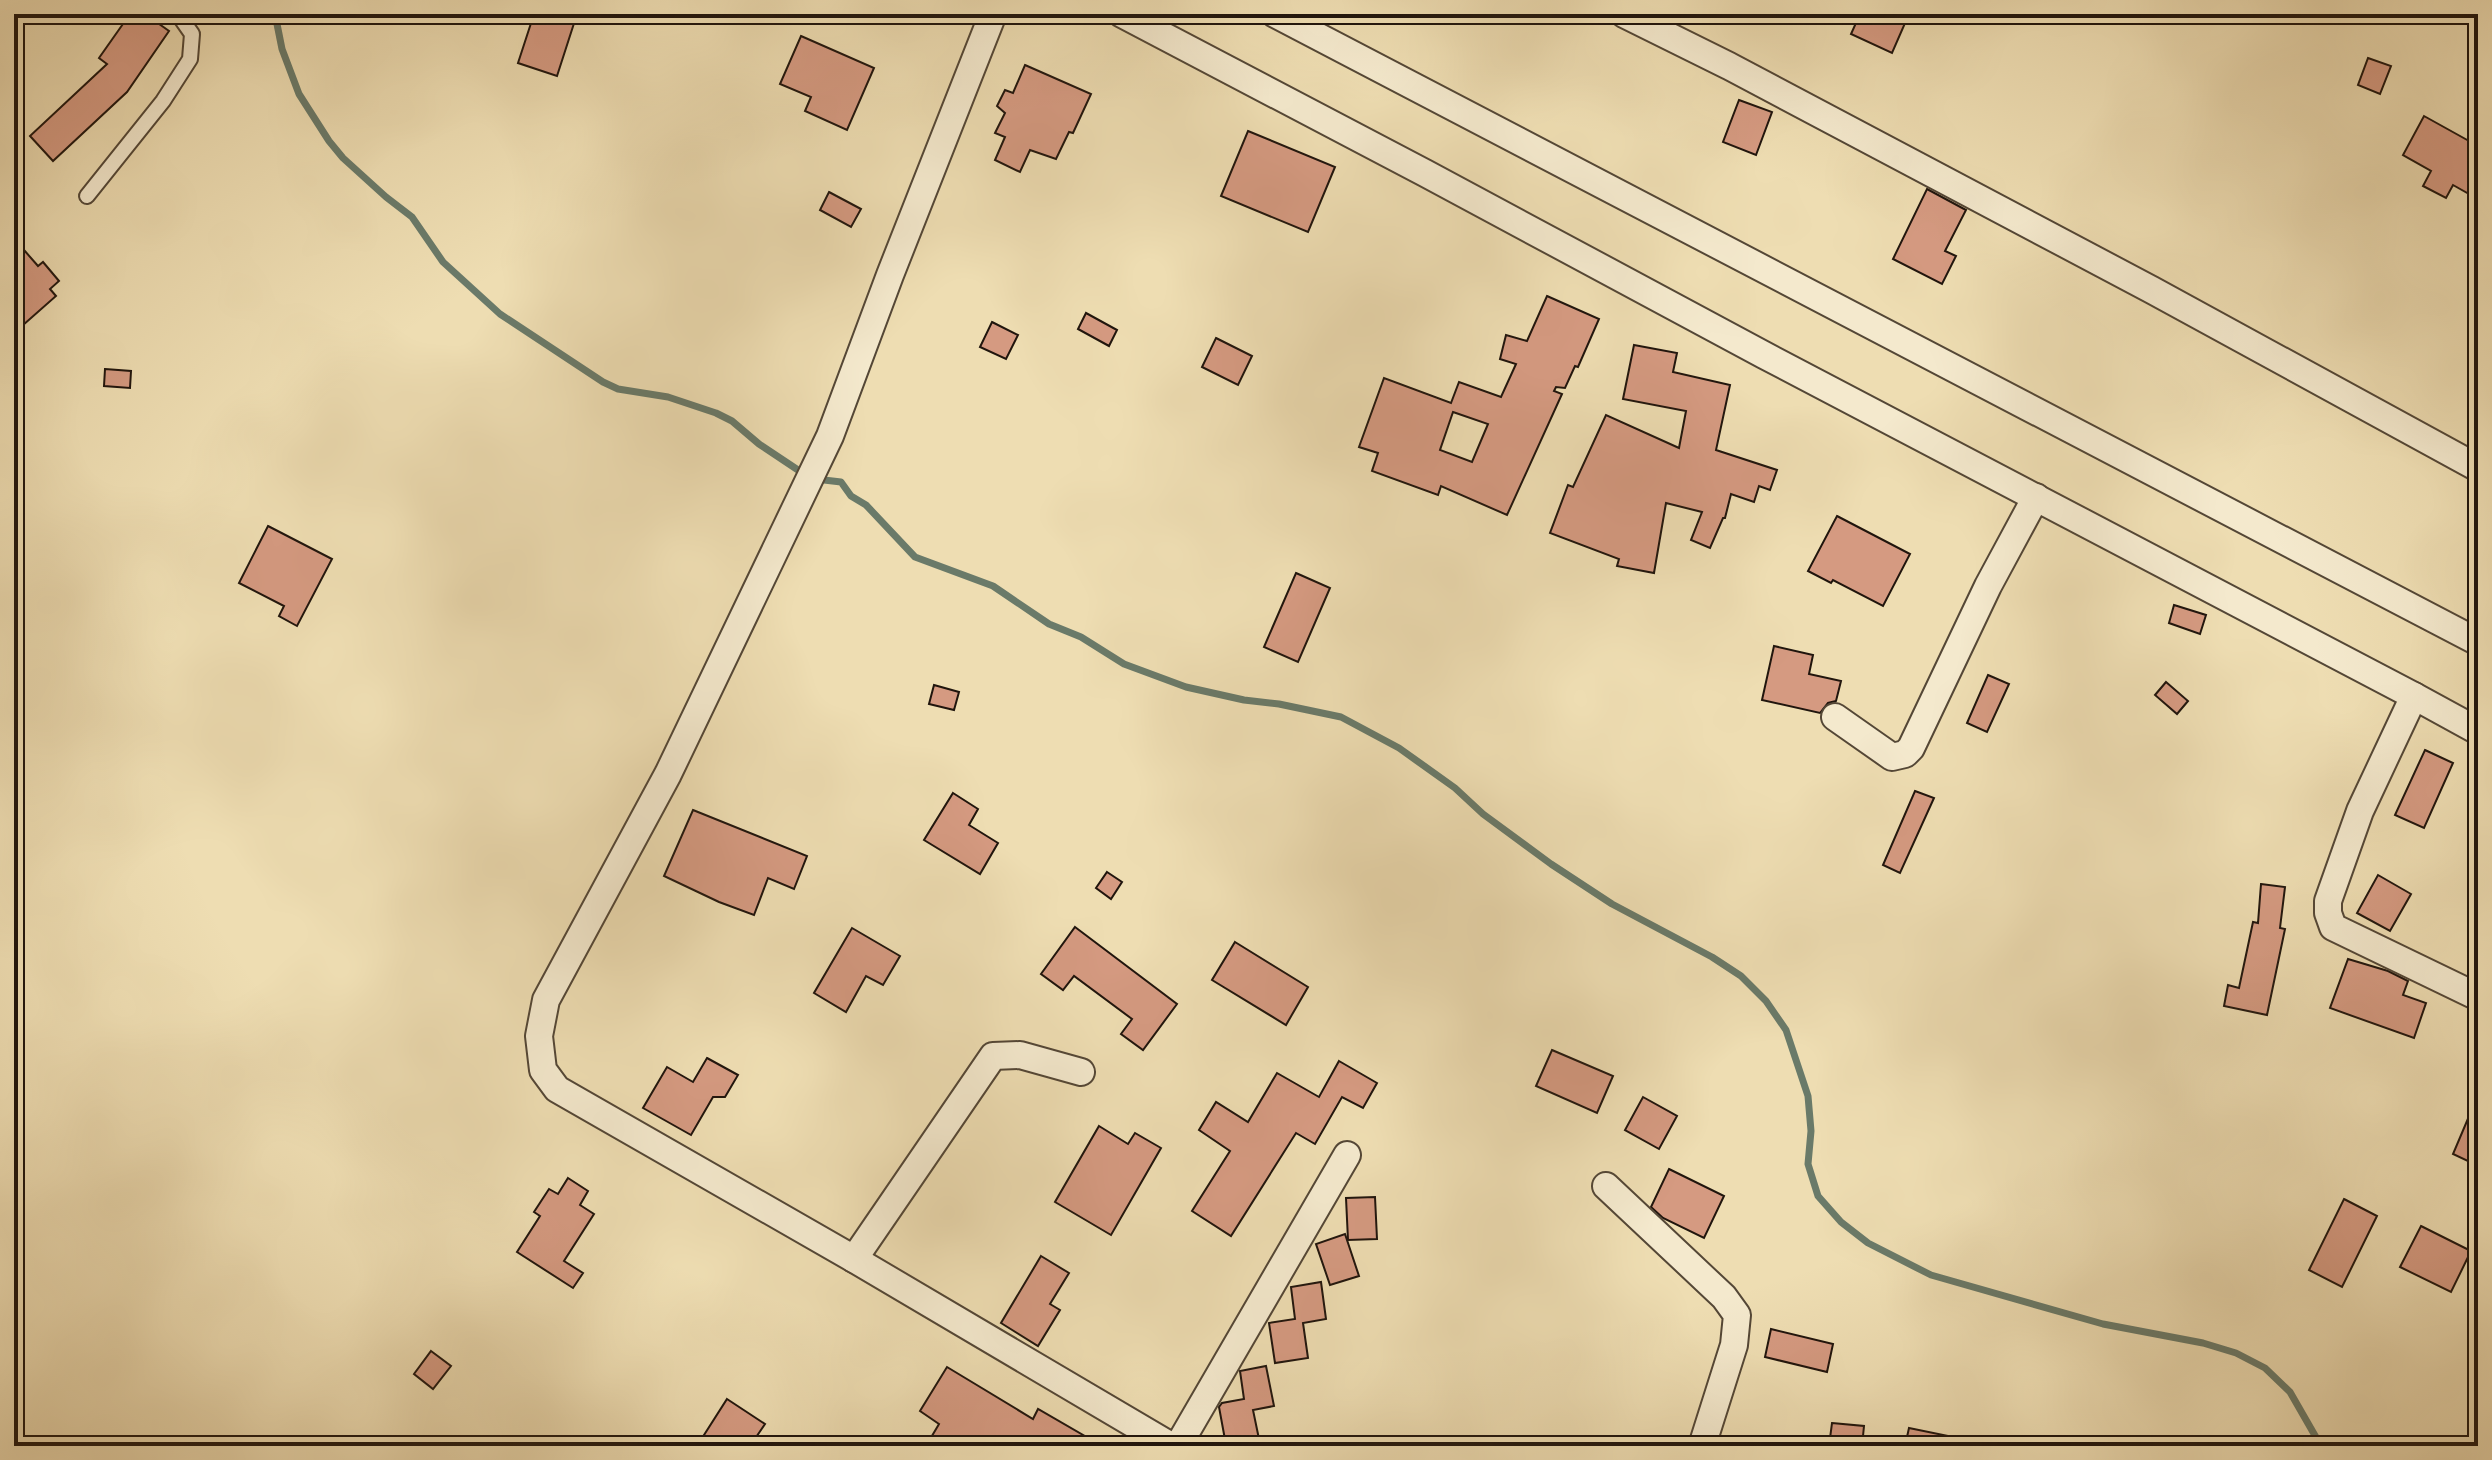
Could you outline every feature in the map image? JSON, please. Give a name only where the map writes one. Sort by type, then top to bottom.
[{"type":"street","points":[[993,14],[830,436],[668,774],[546,1000],[539,1036],[543,1070],[557,1089],[1171,1446]]},
{"type":"street","points":[[1122,14],[2478,731]]},
{"type":"street","points":[[1275,14],[2478,642]]},
{"type":"street","points":[[1624,14],[1729,66],[2166,298],[2478,468]]},
{"type":"street","points":[[1835,717],[1892,757],[1905,754],[1911,748],[1988,586],[2036,497]]},
{"type":"street","points":[[2414,696],[2360,811],[2328,901],[2328,913],[2333,927],[2478,997]]},
{"type":"street","points":[[854,1259],[993,1056],[1020,1055],[1081,1072]]},
{"type":"street","points":[[1178,1446],[1347,1155]]},
{"type":"street","points":[[1606,1186],[1724,1297],[1737,1315],[1734,1345],[1702,1446]]},
{"type":"lane","points":[[87,196],[163,101],[190,59],[192,34],[178,14]]},
{"type":"building","points":[[130,14],[145,14],[169,31],[127,92],[53,161],[30,136],[107,64],[99,58]]},
{"type":"building","points":[[534,14],[577,14],[557,76],[518,63]]},
{"type":"building","points":[[1860,14],[1909,14],[1892,53],[1851,34]]},
{"type":"building","points":[[801,36],[874,68],[847,130],[805,111],[811,97],[780,84]]},
{"type":"building","points":[[2368,58],[2391,66],[2380,94],[2358,85]]},
{"type":"building","points":[[1025,65],[1091,94],[1073,133],[1069,132],[1056,159],[1030,150],[1020,172],[995,160],[1005,137],[995,133],[1005,113],[997,106],[1005,90],[1013,93]]},
{"type":"building","points":[[1739,100],[1772,112],[1756,155],[1723,142]]},
{"type":"building","points":[[2424,116],[2478,146],[2478,199],[2453,185],[2446,198],[2423,186],[2431,171],[2403,155]]},
{"type":"building","points":[[1248,131],[1335,167],[1308,232],[1221,196]]},
{"type":"building","points":[[1927,189],[1966,210],[1945,251],[1956,256],[1942,284],[1893,259]]},
{"type":"building","points":[[829,192],[861,209],[851,227],[820,210]]},
{"type":"building","points":[[24,250],[38,266],[43,262],[59,281],[50,289],[56,296],[14,333],[14,260]]},
{"type":"building","points":[[1547,296],[1599,319],[1565,388],[1556,387],[1554,391],[1562,394],[1507,515],[1441,486],[1438,495],[1372,471],[1378,453],[1359,447],[1384,378],[1451,403],[1459,382],[1501,397],[1516,364],[1500,359],[1506,335],[1527,341]],"holes":[[[1453,412],[1488,424],[1472,462],[1440,450]]]},
{"type":"building","points":[[1086,313],[1117,330],[1109,346],[1078,329]]},
{"type":"building","points":[[992,322],[1018,335],[1006,359],[980,347]]},
{"type":"building","points":[[1216,338],[1252,356],[1238,385],[1202,367]]},
{"type":"building","points":[[1634,345],[1677,353],[1673,372],[1730,385],[1716,450],[1777,470],[1770,490],[1759,486],[1754,502],[1731,494],[1725,518],[1710,548],[1691,540],[1702,512],[1666,503],[1654,573],[1617,566],[1619,559],[1550,533],[1568,485],[1573,487],[1606,415],[1679,448],[1686,411],[1623,399]]},
{"type":"building","points":[[105,369],[131,371],[130,388],[104,386]]},
{"type":"building","points":[[1837,516],[1910,554],[1883,606],[1833,580],[1831,583],[1808,571]]},
{"type":"building","points":[[268,526],[332,559],[297,626],[279,616],[284,606],[239,583]]},
{"type":"building","points":[[1296,573],[1330,588],[1298,662],[1264,647]]},
{"type":"building","points":[[2174,605],[2206,615],[2200,634],[2169,623]]},
{"type":"building","points":[[1774,646],[1813,655],[1809,674],[1841,681],[1836,701],[1828,703],[1820,713],[1762,700]]},
{"type":"building","points":[[1988,675],[2009,684],[1987,732],[1967,723]]},
{"type":"building","points":[[2166,682],[2188,701],[2177,714],[2155,695]]},
{"type":"building","points":[[934,685],[959,692],[954,710],[929,704]]},
{"type":"building","points":[[2425,750],[2453,763],[2424,828],[2395,815]]},
{"type":"building","points":[[1915,791],[1934,798],[1900,873],[1883,865]]},
{"type":"building","points":[[953,793],[978,809],[969,825],[998,843],[980,874],[924,840]]},
{"type":"building","points":[[693,810],[807,856],[794,889],[768,878],[754,915],[664,876]]},
{"type":"building","points":[[1107,872],[1122,882],[1111,899],[1096,888]]},
{"type":"building","points":[[2378,875],[2411,894],[2390,931],[2357,913]]},
{"type":"building","points":[[2261,884],[2285,887],[2280,928],[2285,929],[2267,1015],[2224,1006],[2228,985],[2239,988],[2253,922],[2258,923]]},
{"type":"building","points":[[1075,927],[1177,1004],[1143,1050],[1121,1034],[1132,1019],[1074,976],[1063,990],[1041,974]]},
{"type":"building","points":[[852,928],[900,956],[883,985],[866,976],[846,1012],[814,993]]},
{"type":"building","points":[[1235,942],[1308,987],[1286,1025],[1212,980]]},
{"type":"building","points":[[2348,959],[2388,971],[2408,981],[2403,995],[2426,1003],[2414,1038],[2330,1008]]},
{"type":"building","points":[[1552,1050],[1613,1076],[1597,1113],[1536,1086]]},
{"type":"building","points":[[707,1058],[738,1075],[725,1097],[713,1097],[691,1135],[643,1108],[667,1067],[693,1082]]},
{"type":"building","points":[[1339,1061],[1377,1083],[1363,1108],[1342,1097],[1315,1144],[1296,1133],[1231,1236],[1192,1211],[1230,1151],[1199,1130],[1216,1102],[1248,1122],[1277,1073],[1319,1097]]},
{"type":"building","points":[[2478,1095],[2478,1149],[2472,1163],[2453,1154]]},
{"type":"building","points":[[1643,1097],[1677,1116],[1659,1149],[1625,1130]]},
{"type":"building","points":[[1099,1126],[1128,1144],[1135,1133],[1161,1148],[1111,1235],[1055,1202]]},
{"type":"building","points":[[1669,1169],[1724,1196],[1704,1238],[1663,1218],[1651,1207]]},
{"type":"building","points":[[568,1178],[588,1191],[580,1205],[594,1214],[564,1261],[583,1273],[573,1288],[517,1252],[540,1216],[534,1212],[549,1189],[558,1194]]},
{"type":"building","points":[[1375,1197],[1377,1239],[1348,1240],[1346,1198]]},
{"type":"building","points":[[2344,1199],[2377,1216],[2342,1287],[2309,1270]]},
{"type":"building","points":[[2421,1226],[2471,1251],[2451,1292],[2400,1267]]},
{"type":"building","points":[[1345,1234],[1359,1276],[1330,1285],[1316,1244]]},
{"type":"building","points":[[1041,1256],[1069,1273],[1050,1304],[1060,1310],[1038,1346],[1001,1323]]},
{"type":"building","points":[[1321,1282],[1326,1319],[1303,1323],[1308,1358],[1275,1363],[1269,1323],[1295,1319],[1291,1287]]},
{"type":"building","points":[[1771,1329],[1833,1344],[1827,1372],[1765,1357]]},
{"type":"building","points":[[431,1351],[451,1366],[433,1389],[414,1374]]},
{"type":"building","points":[[1266,1366],[1274,1406],[1253,1410],[1259,1439],[1226,1445],[1219,1407],[1222,1403],[1244,1399],[1240,1371]]},
{"type":"building","points":[[947,1367],[1033,1419],[1038,1409],[1102,1446],[926,1446],[939,1424],[920,1411]]},
{"type":"building","points":[[727,1399],[765,1424],[750,1446],[697,1446]]},
{"type":"building","points":[[1832,1423],[1864,1426],[1862,1446],[1829,1446]]},
{"type":"building","points":[[1909,1428],[1958,1438],[1957,1446],[1905,1446]]},
{"type":"waterway","points":[[275,14],[282,49],[299,94],[329,141],[343,158],[412,217],[443,262],[500,314],[618,389],[668,397],[732,421],[759,444],[801,472]]},
{"type":"waterway","points":[[824,480],[841,482],[851,496],[866,505],[915,557],[993,586],[1049,624],[1081,637],[1124,664],[1186,687],[1341,717],[1399,748],[1551,864],[1612,904],[1712,957],[1741,976],[1766,1001],[1786,1030],[1808,1096],[1811,1131],[1808,1164],[1818,1196],[1841,1222],[1868,1243],[1931,1275],[2103,1324],[2203,1343],[2236,1353],[2265,1368],[2290,1392],[2321,1446]]}]
